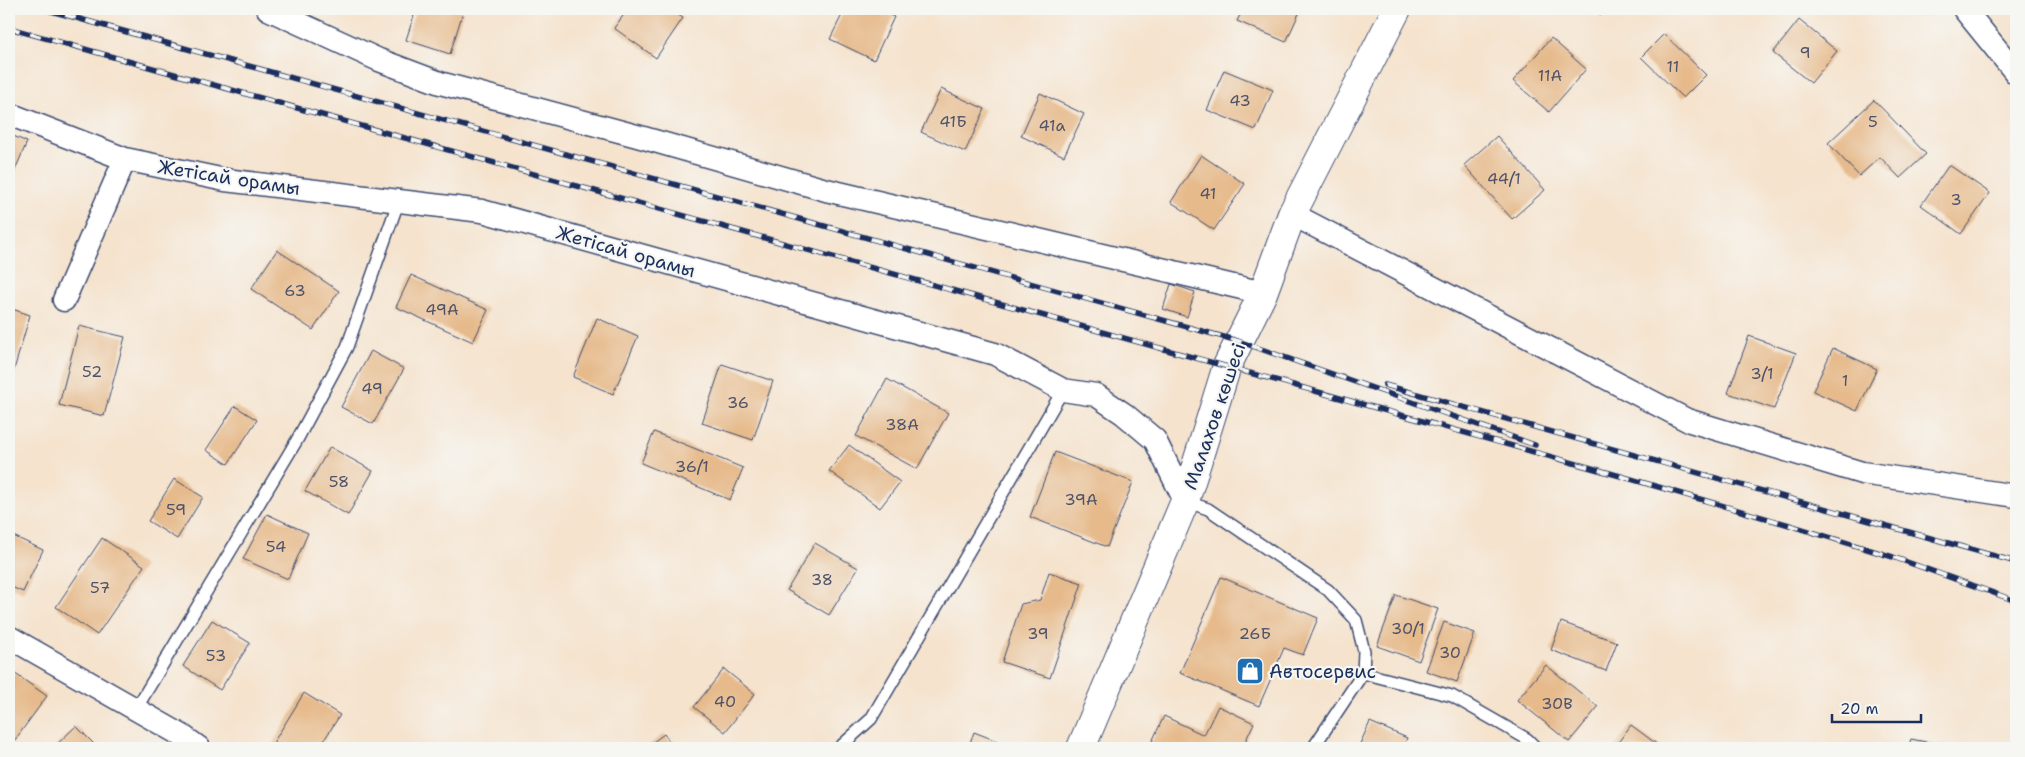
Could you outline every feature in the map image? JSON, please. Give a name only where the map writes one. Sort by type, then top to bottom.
[{"type":"main road","name":"Малахов көшесі","points":[[1081,748],[1185,501],[1227,366],[1263,293],[1292,214],[1397,9]]},
{"type":"street","points":[[268,9],[302,15],[379,60],[440,83],[637,136],[826,190],[1263,293]]},
{"type":"street","points":[[1964,9],[2016,73]]},
{"type":"street","name":"Жетісай орамы","points":[[9,114],[125,159],[225,180],[482,210],[995,354],[1063,390],[1096,394],[1124,414],[1155,440],[1185,501]]},
{"type":"street","points":[[64,300],[125,159]]},
{"type":"street","points":[[1292,214],[1687,420],[1862,473],[2016,496]]},
{"type":"street","points":[[9,637],[181,735],[199,748]]},
{"type":"lane","points":[[136,709],[297,440],[347,347],[399,200]]},
{"type":"lane","points":[[839,748],[871,719],[1063,390]]},
{"type":"lane","points":[[1185,501],[1208,509],[1328,590],[1356,620],[1364,651],[1363,673],[1313,748]]},
{"type":"lane","points":[[1363,673],[1452,696],[1527,740],[1536,748]]},
{"type":"building","points":[[416,9],[452,9],[463,12],[450,54],[406,40]]},
{"type":"building","points":[[628,9],[669,9],[683,18],[656,58],[614,28]]},
{"type":"building","points":[[845,9],[876,9],[894,17],[874,60],[830,39]]},
{"type":"building","points":[[1243,9],[1301,9],[1286,42],[1237,21]]},
{"type":"building","points":[[1594,9],[1607,9],[1601,15]]},
{"type":"building","points":[[1799,20],[1837,51],[1811,83],[1773,53]]},
{"type":"building","points":[[1664,34],[1706,75],[1683,98],[1641,57]]},
{"type":"building","points":[[1551,38],[1586,69],[1549,112],[1513,81]]},
{"type":"building","points":[[1224,70],[1273,90],[1256,130],[1207,110]]},
{"type":"building","points":[[941,89],[985,109],[965,152],[921,132]]},
{"type":"building","points":[[1040,93],[1084,114],[1064,156],[1021,136]]},
{"type":"building","points":[[1874,100],[1926,154],[1900,178],[1880,157],[1859,176],[1828,143]]},
{"type":"building","points":[[9,134],[27,142],[9,184]]},
{"type":"building","points":[[1497,136],[1545,190],[1512,219],[1464,165]]},
{"type":"building","points":[[1201,155],[1245,184],[1214,230],[1171,202]]},
{"type":"building","points":[[1949,165],[1990,193],[1961,234],[1921,205]]},
{"type":"building","points":[[277,250],[339,291],[313,330],[251,289]]},
{"type":"building","points":[[411,275],[488,310],[473,342],[396,307]]},
{"type":"building","points":[[1171,284],[1195,292],[1187,317],[1163,309]]},
{"type":"building","points":[[9,308],[30,315],[11,380],[9,380]]},
{"type":"building","points":[[597,318],[638,336],[613,394],[573,377]]},
{"type":"building","points":[[79,326],[125,337],[104,416],[59,405]]},
{"type":"building","points":[[1749,336],[1796,353],[1774,409],[1728,393]]},
{"type":"building","points":[[1833,348],[1877,369],[1857,411],[1813,391]]},
{"type":"building","points":[[371,351],[404,369],[373,424],[341,407]]},
{"type":"building","points":[[722,364],[773,381],[753,440],[702,423]]},
{"type":"building","points":[[887,379],[948,413],[917,469],[856,436]]},
{"type":"building","points":[[235,406],[257,420],[228,464],[206,450]]},
{"type":"building","points":[[654,432],[743,468],[730,500],[641,463]]},
{"type":"building","points":[[849,445],[900,482],[880,508],[829,471]]},
{"type":"building","points":[[330,447],[373,471],[348,515],[305,491]]},
{"type":"building","points":[[1055,452],[1133,482],[1107,547],[1030,517]]},
{"type":"building","points":[[174,479],[203,497],[177,539],[148,521]]},
{"type":"building","points":[[267,514],[308,533],[288,579],[243,559]]},
{"type":"building","points":[[9,534],[43,550],[23,592],[9,586]]},
{"type":"building","points":[[102,538],[144,566],[97,635],[56,607]]},
{"type":"building","points":[[815,543],[858,568],[829,615],[787,590]]},
{"type":"building","points":[[1049,572],[1082,583],[1050,678],[1002,662],[1021,604],[1040,600]]},
{"type":"building","points":[[1221,577],[1318,618],[1303,655],[1284,648],[1259,706],[1180,673]]},
{"type":"building","points":[[1396,595],[1438,609],[1419,661],[1377,646]]},
{"type":"building","points":[[212,620],[250,643],[220,690],[183,666]]},
{"type":"building","points":[[1444,622],[1475,633],[1457,682],[1426,671]]},
{"type":"building","points":[[1561,622],[1617,642],[1606,671],[1551,650]]},
{"type":"building","points":[[1546,665],[1598,707],[1569,742],[1517,700]]},
{"type":"building","points":[[724,669],[755,694],[725,732],[694,707]]},
{"type":"building","points":[[14,673],[47,696],[9,748],[9,680]]},
{"type":"building","points":[[304,693],[340,715],[319,748],[270,748]]},
{"type":"building","points":[[1218,706],[1254,723],[1242,748],[1149,748],[1164,716],[1204,735]]},
{"type":"building","points":[[1370,722],[1407,738],[1403,748],[1358,748]]},
{"type":"building","points":[[1631,725],[1662,748],[1614,748]]},
{"type":"building","points":[[76,726],[98,748],[53,748]]},
{"type":"building","points":[[974,732],[1015,748],[968,748]]},
{"type":"building","points":[[664,734],[675,748],[645,748]]},
{"type":"building","points":[[1911,739],[1946,746],[1946,748],[1908,748]]},
{"type":"railway","points":[[44,9],[1238,341],[1535,445]]},
{"type":"railway","points":[[9,28],[1624,477],[1893,557],[2016,601]]},
{"type":"railway","points":[[1385,385],[2016,562]]},
{"type":"place","name":"Автосервис","points":[[1250,671]]}]
